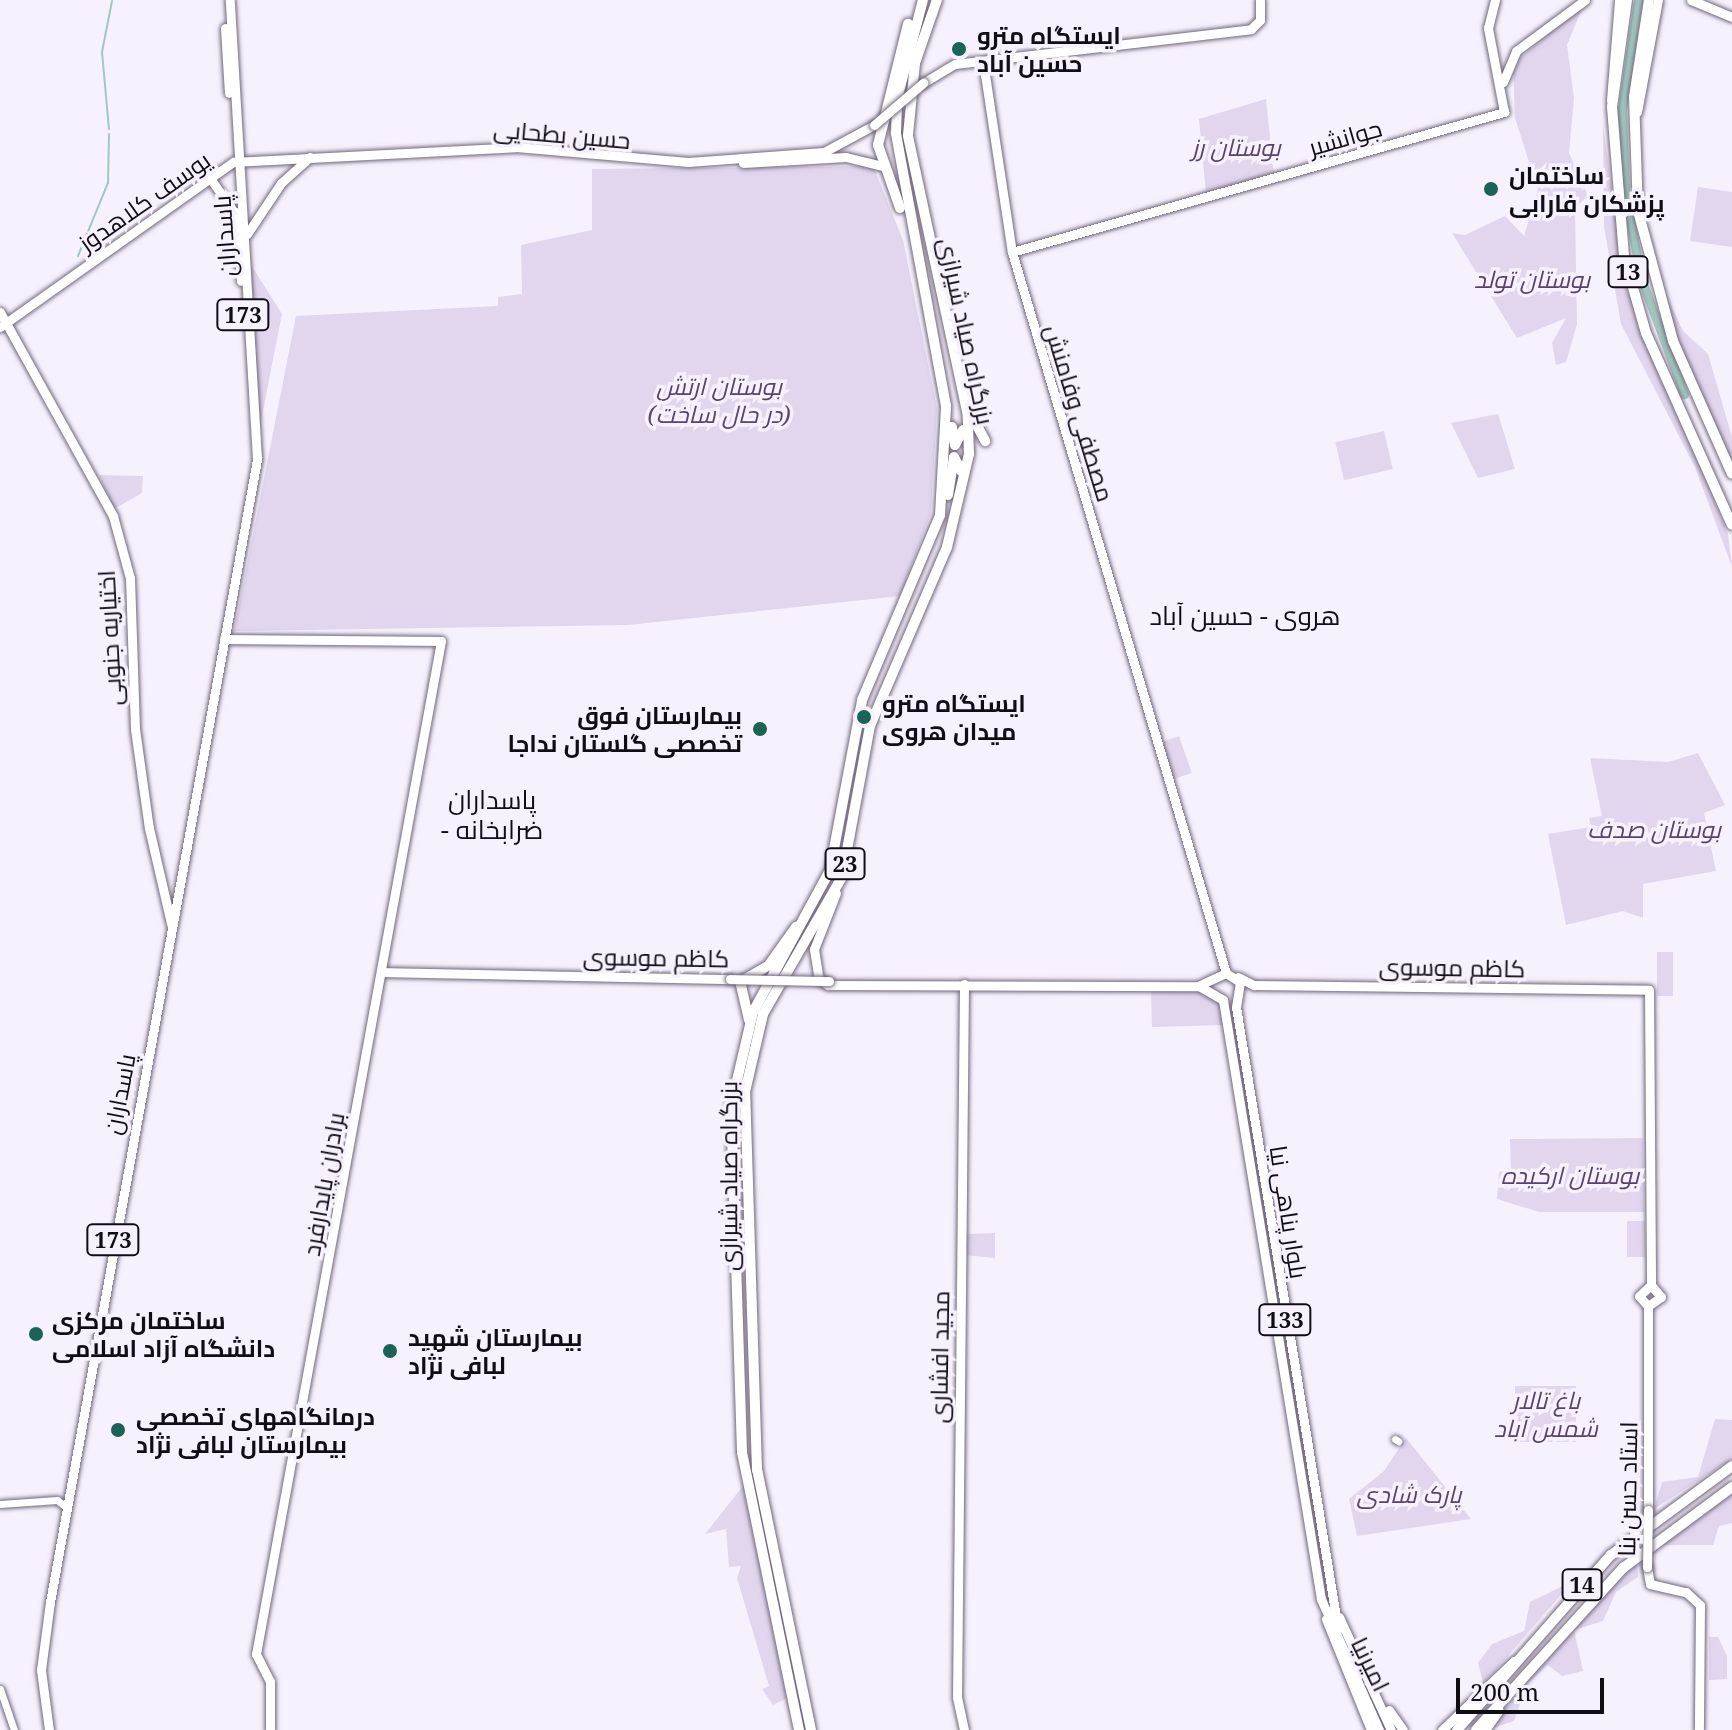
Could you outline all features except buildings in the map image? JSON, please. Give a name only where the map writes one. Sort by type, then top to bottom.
[{"type":"highway","points":[[913,237],[882,166],[878,145],[920,0]]},
{"type":"highway","name":"بزرگراه صیاد شیرازی","points":[[799,1730],[742,1452],[731,1106],[749,1021],[815,904],[838,841],[862,700],[923,569],[940,515],[946,406],[913,237],[896,110],[920,0]]},
{"type":"highway","name":"بزرگراه صیاد شیرازی","points":[[811,1730],[757,1470],[745,1105],[763,1014],[842,877],[870,726],[947,547],[969,454],[963,393],[908,135],[915,63],[937,0]]},
{"type":"highway","name":"13","points":[[1649,0],[1633,139],[1653,279],[1732,474]]},
{"type":"highway","name":"13","points":[[1620,2],[1612,107],[1614,194],[1635,296],[1732,525]]},
{"type":"highway","points":[[946,316],[985,441]]},
{"type":"highway","points":[[946,406],[959,446],[963,393]]},
{"type":"highway","points":[[940,515],[958,456],[957,504]]},
{"type":"highway","points":[[749,1021],[740,982],[769,965],[815,904]]},
{"type":"highway","name":"14","points":[[1457,1730],[1516,1659],[1633,1535],[1732,1466]]},
{"type":"highway","name":"14","points":[[1476,1730],[1528,1668],[1623,1568],[1732,1487]]},
{"type":"main road","name":"پاسداران","points":[[49,1730],[42,1655],[66,1507],[255,468],[245,242],[224,0]]},
{"type":"main road","name":"پاسداران","points":[[230,0],[237,216],[255,468]]},
{"type":"main road","name":"حسین بطحایی","points":[[236,162],[516,147],[688,162],[824,152],[874,125],[946,66],[1251,29],[1260,20],[1260,0]]},
{"type":"main road","points":[[1495,0],[1488,28],[1503,83]]},
{"type":"main road","points":[[1496,61],[1509,59],[1585,0]]},
{"type":"main road","points":[[1633,139],[1659,0]]},
{"type":"main road","points":[[1691,0],[1732,17]]},
{"type":"main road","points":[[1503,83],[1509,59]]},
{"type":"main road","name":"مصطفی وفامنش","points":[[983,61],[1012,252],[1226,973]]},
{"type":"main road","name":"جوانشیر","points":[[1012,252],[1504,112],[1503,83]]},
{"type":"main road","points":[[245,242],[256,214],[312,156]]},
{"type":"main road","points":[[688,162],[868,158],[882,166]]},
{"type":"main road","name":"یوسف کلاهدوز","points":[[93,260],[236,162]]},
{"type":"main road","name":"یوسف کلاهدوز","points":[[4,327],[93,260],[236,162]]},
{"type":"main road","points":[[212,181],[237,216]]},
{"type":"main road","name":"اختیاریه جنوبی","points":[[0,312],[4,327],[113,516],[130,578],[135,729],[160,896],[171,923]]},
{"type":"main road","name":"برادران پایدارفرد","points":[[224,639],[441,641],[383,972],[256,1654],[270,1681],[270,1730]]},
{"type":"main road","points":[[828,983],[819,979],[814,949],[842,877]]},
{"type":"main road","name":"کاظم موسوی","points":[[383,972],[828,983],[1199,986],[1212,990]]},
{"type":"main road","points":[[1199,986],[1214,976],[1226,973],[1238,977]]},
{"type":"main road","points":[[1212,990],[1214,976]]},
{"type":"main road","name":"کاظم موسوی","points":[[1238,977],[1254,985],[1649,990],[1651,1285]]},
{"type":"main road","name":"بلوار پناهی نیا","points":[[1238,977],[1235,1001],[1252,1141],[1330,1617]]},
{"type":"main road","name":"مجید افشاری","points":[[961,1730],[957,1697],[958,1393],[964,984]]},
{"type":"main road","name":"بلوار پناهی نیا","points":[[1212,990],[1223,1000],[1252,1141]]},
{"type":"main road","points":[[1651,1285],[1661,1297],[1648,1306],[1640,1293],[1651,1285]]},
{"type":"main road","name":"استاد حسن بنا","points":[[1648,1306],[1647,1567],[1650,1584],[1686,1592],[1700,1605],[1699,1730]]},
{"type":"main road","name":"بلوار پناهی نیا","points":[[1308,1497],[1330,1599],[1330,1617]]},
{"type":"main road","points":[[1330,1599],[1375,1690],[1403,1730]]},
{"type":"main road","points":[[1330,1617],[1326,1634],[1371,1730]]},
{"type":"main road","name":"امیرنیا","points":[[1330,1617],[1385,1730]]},
{"type":"main road","points":[[1442,1730],[1516,1659]]},
{"type":"main road","points":[[1485,1730],[1528,1668]]},
{"type":"main road","points":[[1375,1690],[1385,1730]]},
{"type":"street","points":[[0,1504],[57,1500],[66,1507]]},
{"type":"street","points":[[0,1689],[14,1730]]},
{"type":"green space","name":"بوستان تولد","points":[[1584,4],[1567,45],[1574,98],[1569,153],[1588,196],[1575,208],[1577,324],[1566,362],[1556,365],[1552,343],[1566,318],[1517,338],[1452,233],[1465,235],[1505,216],[1524,236],[1538,190],[1515,118],[1513,64]]},
{"type":"green space","name":"بوستان رز","points":[[1266,99],[1274,175],[1206,194],[1199,119]]},
{"type":"green space","points":[[1603,126],[1626,288],[1728,534],[1732,567],[1695,467],[1621,324],[1604,227]]},
{"type":"green space","name":"بوستان ارتش (در حال ساخت)","points":[[873,166],[903,240],[937,408],[931,513],[900,596],[628,625],[234,631],[296,316],[498,306],[498,297],[522,294],[521,245],[592,230],[592,169]]},
{"type":"green space","points":[[1698,187],[1732,192],[1732,247],[1690,241]]},
{"type":"green space","points":[[248,260],[282,314],[259,431]]},
{"type":"green space","points":[[1664,290],[1683,331],[1708,354],[1732,437],[1732,465],[1675,336]]},
{"type":"green space","points":[[1498,414],[1515,469],[1478,478],[1451,423]]},
{"type":"green space","points":[[1384,431],[1393,469],[1344,480],[1335,442]]},
{"type":"green space","points":[[99,475],[143,476],[142,493],[114,509]]},
{"type":"green space","points":[[1179,736],[1192,773],[1174,779],[1161,742]]},
{"type":"green space","name":"بوستان صدف","points":[[1698,753],[1725,805],[1704,813],[1716,871],[1643,884],[1643,918],[1623,911],[1566,925],[1548,834],[1591,827],[1589,818],[1602,816],[1590,758],[1668,762]]},
{"type":"green space","points":[[1657,952],[1673,952],[1673,996],[1657,996]]},
{"type":"green space","points":[[1151,988],[1203,991],[1221,1003],[1225,1025],[1152,1027]]},
{"type":"green space","name":"بوستان ارکیده","points":[[1643,1138],[1644,1212],[1539,1212],[1497,1199],[1499,1172],[1511,1170],[1510,1139]]},
{"type":"green space","points":[[1253,1150],[1308,1483],[1307,1484]]},
{"type":"green space","points":[[1627,1221],[1645,1221],[1645,1257],[1627,1257]]},
{"type":"green space","points":[[995,1233],[995,1258],[963,1255],[964,1234]]},
{"type":"green space","name":"باغ تالار شمس آباد","points":[[1515,1386],[1576,1386],[1576,1442],[1515,1442]]},
{"type":"green space","points":[[1715,1419],[1732,1420],[1732,1459],[1654,1509],[1662,1482],[1698,1477]]},
{"type":"green space","name":"پارک شادی","points":[[1406,1438],[1471,1519],[1357,1536],[1349,1499],[1384,1471]]},
{"type":"green space","points":[[743,1486],[787,1698],[773,1705],[762,1689],[769,1686],[737,1578],[741,1566],[729,1567],[726,1529],[705,1534]]},
{"type":"green space","points":[[1732,1495],[1732,1523],[1719,1526],[1713,1545],[1662,1545]]},
{"type":"green space","points":[[1637,1564],[1638,1577],[1616,1592],[1603,1621],[1574,1630],[1583,1671],[1562,1676],[1548,1665],[1527,1684],[1514,1721],[1487,1730],[1584,1612]]},
{"type":"green space","points":[[1573,1581],[1483,1682],[1478,1663],[1492,1644],[1524,1631],[1530,1602]]},
{"type":"green space","points":[[1709,1637],[1718,1637],[1727,1656],[1727,1679],[1709,1680]]},
{"type":"waterway","points":[[1638,0],[1622,110],[1625,192],[1641,278],[1684,394]]},
{"type":"waterway","points":[[109,129],[102,52],[112,1]]},
{"type":"waterway","points":[[78,256],[108,183],[109,134]]},
{"type":"place","name":"ایستگاه مترو حسین آباد","points":[[959,49]]},
{"type":"place","name":"ساختمان پزشکان فارابی","points":[[1491,189]]},
{"type":"place","name":"ایستگاه مترو میدان هروی","points":[[864,717]]},
{"type":"place","name":"بیمارستان فوق تخصصی گلستان نداجا","points":[[760,729]]},
{"type":"place","name":"ساختمان مرکزی دانشگاه آزاد اسلامی","points":[[36,1334]]},
{"type":"place","name":"بیمارستان شهید لبافی نژاد","points":[[390,1351]]},
{"type":"place","name":"درمانگاههای تخصصی بیمارستان لبافی نژاد","points":[[118,1430]]},
{"type":"district","name":"هروی - حسین آباد","points":[[1245,616]]},
{"type":"district","name":"پاسداران - ضرابخانه","points":[[492,815]]}]
